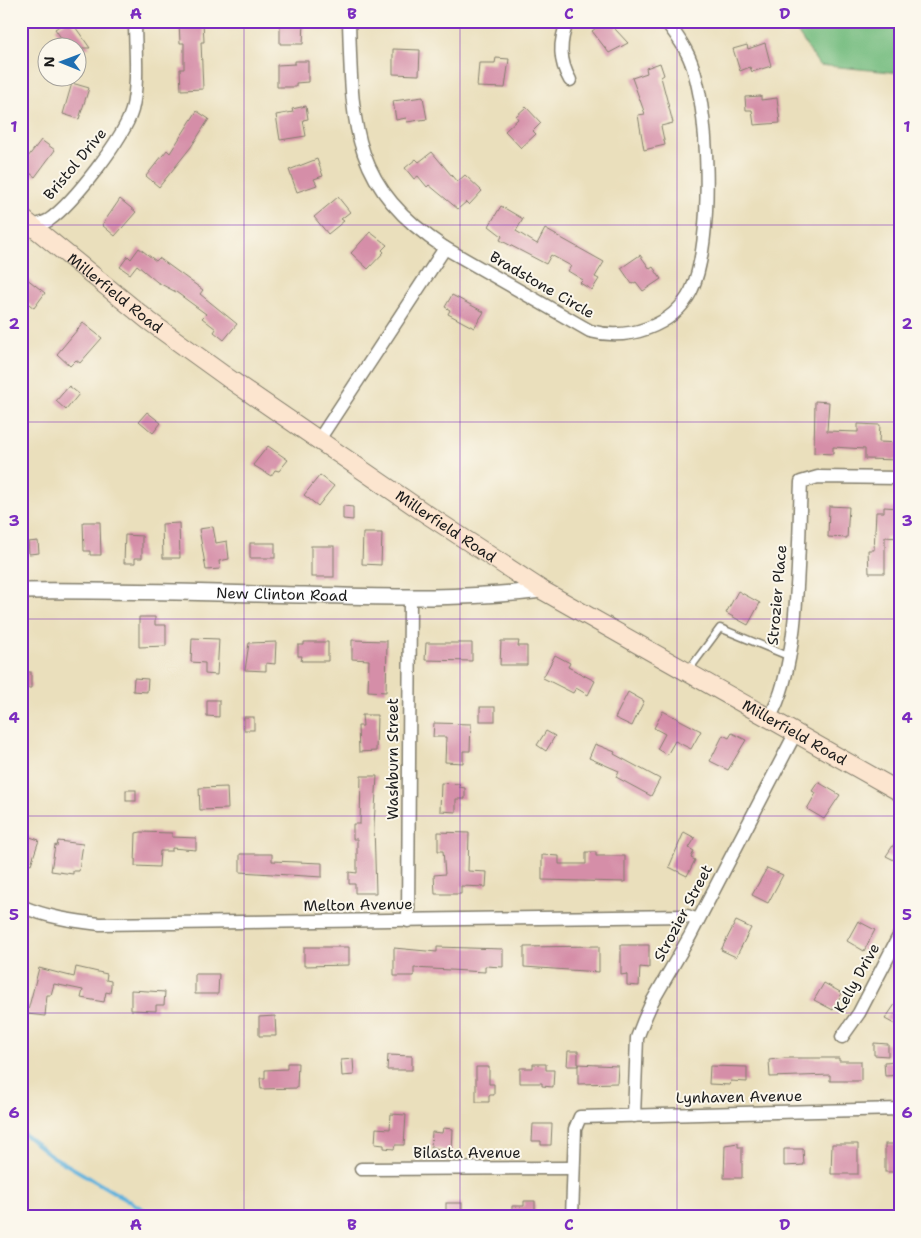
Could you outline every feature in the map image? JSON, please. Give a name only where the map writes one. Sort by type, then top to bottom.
[{"type":"main road","name":"Millerfield Road","points":[[26,222],[149,321],[318,441],[542,590],[900,792]]},
{"type":"street","name":"Bradstone Circle","points":[[350,21],[352,102],[357,135],[371,171],[391,201],[408,219],[445,248],[590,331],[614,336],[627,335],[654,326],[675,312],[690,293],[699,273],[708,178],[702,101],[688,53],[666,21]]},
{"type":"street","points":[[568,21],[563,32],[561,50],[564,69],[570,80]]},
{"type":"street","name":"Bristol Drive","points":[[26,222],[48,220],[66,204],[119,138],[132,111],[135,89],[134,22]]},
{"type":"street","points":[[318,441],[445,248]]},
{"type":"street","name":"Strozier Place","points":[[769,718],[778,704],[794,614],[801,482],[812,479],[900,478]]},
{"type":"street","name":"New Clinton Road","points":[[21,591],[111,590],[410,598],[505,595],[542,590]]},
{"type":"street","name":"Washburn Street","points":[[408,921],[410,598]]},
{"type":"street","name":"Strozier Street","points":[[634,1116],[638,1038],[652,1002],[698,920],[795,734]]},
{"type":"street","name":"Melton Avenue","points":[[21,906],[37,913],[72,921],[100,924],[687,916],[698,920]]},
{"type":"street","name":"Kelly Drive","points":[[842,1037],[859,1014],[900,934]]},
{"type":"street","name":"Lynhaven Avenue","points":[[572,1168],[575,1129],[580,1117],[900,1109]]},
{"type":"street","points":[[572,1168],[572,1217]]},
{"type":"street","name":"Bilasta Avenue","points":[[361,1169],[572,1168]]},
{"type":"lane","points":[[687,672],[720,628],[788,656]]},
{"type":"green space","points":[[790,21],[900,21],[900,73],[819,65]]},
{"type":"building","points":[[67,21],[71,21],[83,38],[61,38],[55,29]]},
{"type":"building","points":[[179,21],[203,21],[204,42],[201,42],[203,89],[181,90],[180,69],[184,69],[184,43],[180,43]]},
{"type":"building","points":[[280,21],[304,21],[303,44],[280,44]]},
{"type":"building","points":[[606,21],[624,21],[615,29],[628,43],[609,53],[592,31]]},
{"type":"building","points":[[765,43],[771,66],[752,72],[750,67],[740,71],[733,49],[747,45],[748,49]]},
{"type":"building","points":[[393,49],[420,50],[419,75],[393,74]]},
{"type":"building","points":[[496,58],[509,59],[505,88],[477,87],[479,63],[495,63]]},
{"type":"building","points":[[295,61],[308,61],[308,82],[296,83],[296,87],[277,87],[277,65],[295,64]]},
{"type":"building","points":[[660,63],[664,75],[661,77],[673,123],[661,126],[665,145],[644,150],[638,115],[645,114],[632,78],[647,73],[646,68]]},
{"type":"building","points":[[71,88],[89,88],[79,119],[63,114]]},
{"type":"building","points":[[761,96],[761,100],[777,98],[780,123],[754,125],[752,110],[746,110],[745,97]]},
{"type":"building","points":[[423,97],[427,119],[407,122],[406,118],[396,120],[393,101]]},
{"type":"building","points":[[306,106],[308,119],[303,120],[306,136],[280,140],[276,115],[293,112],[292,109]]},
{"type":"building","points":[[526,107],[541,123],[533,131],[536,134],[521,148],[505,131],[518,119],[516,116]]},
{"type":"building","points":[[197,111],[209,119],[191,147],[159,187],[146,176],[167,150],[170,153]]},
{"type":"building","points":[[41,140],[55,150],[35,177],[21,166]]},
{"type":"building","points":[[432,152],[457,182],[465,175],[482,191],[469,205],[466,202],[458,209],[429,185],[427,187],[418,176],[414,179],[405,168],[416,159],[419,162]]},
{"type":"building","points":[[317,159],[323,176],[314,179],[317,185],[297,192],[289,170]]},
{"type":"building","points":[[338,197],[350,212],[341,219],[344,221],[328,234],[314,217]]},
{"type":"building","points":[[120,199],[136,212],[115,236],[102,225]]},
{"type":"building","points":[[501,206],[523,219],[516,231],[537,244],[545,229],[604,262],[595,277],[599,279],[592,290],[580,283],[583,280],[568,271],[571,266],[551,255],[546,264],[500,240],[502,236],[489,226]]},
{"type":"building","points":[[370,232],[387,245],[382,250],[384,252],[368,269],[351,253]]},
{"type":"building","points":[[139,248],[156,261],[159,258],[203,290],[200,294],[237,324],[224,340],[214,332],[216,329],[202,318],[206,314],[176,292],[157,282],[137,265],[130,274],[120,267],[128,256],[131,259]]},
{"type":"building","points":[[640,255],[650,269],[653,267],[661,279],[643,291],[636,282],[632,284],[621,268]]},
{"type":"building","points":[[21,274],[45,293],[34,308],[21,298]]},
{"type":"building","points":[[452,295],[484,312],[474,328],[448,314],[450,310],[445,307]]},
{"type":"building","points":[[83,323],[102,338],[80,363],[76,360],[70,366],[57,354]]},
{"type":"building","points":[[69,386],[79,394],[66,410],[56,401]]},
{"type":"building","points":[[815,401],[829,402],[827,431],[858,432],[858,424],[880,425],[879,442],[900,443],[900,460],[865,459],[865,449],[833,447],[833,454],[814,453]]},
{"type":"building","points":[[147,412],[161,423],[153,433],[139,421]]},
{"type":"building","points":[[268,446],[288,460],[279,471],[275,470],[271,476],[253,465]]},
{"type":"building","points":[[320,475],[334,486],[318,506],[304,495]]},
{"type":"building","points":[[343,506],[353,507],[353,520],[343,519]]},
{"type":"building","points":[[829,506],[849,507],[847,538],[828,537]]},
{"type":"building","points":[[884,507],[900,508],[900,538],[885,537],[885,573],[869,573],[868,550],[874,550],[876,512],[884,512]]},
{"type":"building","points":[[83,522],[100,522],[101,555],[90,555],[90,551],[84,551]]},
{"type":"building","points":[[179,523],[180,558],[163,558],[162,524]]},
{"type":"building","points":[[213,527],[216,543],[227,541],[229,559],[219,561],[220,569],[206,570],[199,529]]},
{"type":"building","points":[[363,533],[382,533],[381,565],[362,564]]},
{"type":"building","points":[[125,535],[142,536],[142,558],[135,558],[135,563],[124,563]]},
{"type":"building","points":[[38,541],[39,553],[29,554],[28,542]]},
{"type":"building","points":[[250,543],[275,543],[275,558],[250,558]]},
{"type":"building","points":[[311,546],[334,546],[334,577],[311,577]]},
{"type":"building","points":[[738,591],[760,603],[748,625],[726,613]]},
{"type":"building","points":[[139,617],[155,617],[155,625],[166,625],[166,646],[139,647]]},
{"type":"building","points":[[192,638],[219,639],[217,675],[205,674],[205,663],[191,662]]},
{"type":"building","points":[[352,640],[387,641],[386,692],[368,691],[369,660],[352,659]]},
{"type":"building","points":[[501,641],[519,641],[518,646],[527,646],[527,665],[500,665]]},
{"type":"building","points":[[276,642],[275,664],[266,663],[266,671],[245,670],[249,643]]},
{"type":"building","points":[[304,642],[328,642],[328,661],[301,661],[302,656],[298,656],[298,645],[304,645]]},
{"type":"building","points":[[426,643],[472,643],[472,661],[425,660]]},
{"type":"building","points":[[555,655],[570,663],[568,667],[595,681],[588,695],[576,688],[573,693],[543,678]]},
{"type":"building","points":[[21,672],[31,672],[31,688],[21,688]]},
{"type":"building","points":[[134,678],[148,679],[147,692],[133,691]]},
{"type":"building","points":[[628,692],[644,701],[632,726],[615,718]]},
{"type":"building","points":[[207,700],[219,700],[219,717],[207,716]]},
{"type":"building","points":[[480,707],[495,707],[495,721],[480,721]]},
{"type":"building","points":[[663,711],[701,731],[691,749],[675,741],[667,755],[657,749],[665,734],[654,728]]},
{"type":"building","points":[[362,715],[377,715],[376,751],[359,752],[358,726],[363,726]]},
{"type":"building","points":[[244,717],[254,717],[254,730],[244,730]]},
{"type":"building","points":[[434,723],[471,724],[470,751],[463,751],[463,763],[445,762],[446,737],[433,737]]},
{"type":"building","points":[[546,731],[555,736],[546,751],[537,745]]},
{"type":"building","points":[[732,733],[746,740],[728,770],[710,761],[723,735],[729,738]]},
{"type":"building","points":[[595,744],[615,752],[614,754],[660,779],[651,796],[616,777],[619,771],[589,758]]},
{"type":"building","points":[[361,776],[377,776],[374,825],[376,893],[355,893],[355,884],[349,884],[349,872],[357,873],[357,839],[353,839],[353,824],[360,824]]},
{"type":"building","points":[[818,782],[840,795],[824,819],[807,809],[816,793],[812,791]]},
{"type":"building","points":[[441,783],[460,784],[459,787],[465,788],[465,799],[456,799],[456,812],[440,811]]},
{"type":"building","points":[[227,787],[228,809],[200,810],[199,788]]},
{"type":"building","points":[[126,790],[136,790],[136,801],[126,801]]},
{"type":"building","points":[[438,832],[469,833],[468,871],[487,872],[486,887],[461,886],[461,894],[435,894],[434,875],[445,874],[443,851],[438,851]]},
{"type":"building","points":[[684,832],[695,838],[689,848],[694,851],[691,858],[695,860],[687,876],[669,867]]},
{"type":"building","points":[[136,833],[172,833],[172,837],[196,838],[196,850],[172,848],[172,851],[160,851],[159,867],[135,866]]},
{"type":"building","points":[[21,834],[39,840],[31,864],[21,861]]},
{"type":"building","points":[[900,835],[900,863],[886,856]]},
{"type":"building","points":[[58,841],[83,844],[79,871],[73,871],[73,874],[51,871],[55,845],[57,846]]},
{"type":"building","points":[[586,852],[596,852],[596,856],[625,856],[625,882],[542,880],[542,855],[559,856],[559,864],[586,864]]},
{"type":"building","points":[[240,854],[272,854],[272,861],[322,863],[322,877],[240,872]]},
{"type":"building","points":[[767,868],[783,875],[768,903],[752,895]]},
{"type":"building","points":[[736,921],[751,928],[736,957],[721,950]]},
{"type":"building","points":[[858,921],[875,930],[864,951],[847,941]]},
{"type":"building","points":[[621,945],[649,945],[649,968],[640,967],[639,986],[627,985],[627,974],[621,975]]},
{"type":"building","points":[[599,946],[599,972],[524,967],[524,947]]},
{"type":"building","points":[[304,947],[349,947],[349,965],[304,966]]},
{"type":"building","points":[[437,947],[503,949],[503,967],[485,966],[485,972],[414,968],[414,976],[394,976],[394,948],[437,952]]},
{"type":"building","points":[[76,967],[107,974],[106,980],[111,981],[111,986],[110,993],[106,992],[104,1002],[81,998],[83,990],[54,984],[51,995],[47,995],[45,1016],[27,1014],[39,968],[74,977]]},
{"type":"building","points":[[195,974],[219,974],[218,994],[195,994]]},
{"type":"building","points":[[824,983],[842,993],[833,1010],[814,1000]]},
{"type":"building","points":[[131,990],[165,992],[164,1005],[156,1005],[156,1011],[131,1010]]},
{"type":"building","points":[[900,997],[900,1027],[885,1019]]},
{"type":"building","points":[[275,1016],[276,1036],[259,1036],[259,1017]]},
{"type":"building","points":[[874,1043],[888,1044],[888,1056],[874,1055]]},
{"type":"building","points":[[568,1051],[578,1051],[578,1066],[567,1066]]},
{"type":"building","points":[[388,1055],[412,1056],[412,1070],[387,1070]]},
{"type":"building","points":[[785,1058],[839,1058],[839,1061],[861,1061],[861,1081],[830,1081],[830,1075],[770,1077],[769,1060]]},
{"type":"building","points":[[353,1059],[354,1075],[342,1076],[341,1060]]},
{"type":"building","points":[[900,1061],[900,1075],[885,1076],[884,1062]]},
{"type":"building","points":[[287,1063],[298,1063],[297,1088],[261,1089],[260,1078],[265,1078],[265,1070],[287,1069]]},
{"type":"building","points":[[533,1064],[546,1064],[546,1070],[554,1070],[553,1087],[542,1086],[542,1083],[520,1083],[520,1068],[533,1068]]},
{"type":"building","points":[[578,1064],[618,1066],[617,1083],[578,1084]]},
{"type":"building","points":[[710,1066],[747,1067],[747,1082],[731,1081],[730,1085],[709,1084]]},
{"type":"building","points":[[476,1067],[489,1067],[489,1084],[494,1084],[494,1095],[489,1095],[489,1102],[476,1102]]},
{"type":"building","points":[[391,1114],[406,1115],[404,1145],[395,1145],[394,1149],[384,1148],[384,1145],[375,1144],[376,1128],[390,1129]]},
{"type":"building","points":[[533,1124],[552,1124],[551,1145],[541,1145],[541,1141],[532,1141]]},
{"type":"building","points":[[443,1128],[453,1129],[452,1152],[431,1147],[432,1132],[442,1133]]},
{"type":"building","points":[[738,1143],[738,1147],[742,1147],[742,1178],[724,1178],[725,1145]]},
{"type":"building","points":[[832,1144],[858,1144],[858,1174],[831,1174]]},
{"type":"building","points":[[885,1144],[900,1144],[900,1172],[885,1172]]},
{"type":"building","points":[[784,1149],[803,1149],[804,1165],[784,1166]]},
{"type":"building","points":[[524,1201],[535,1201],[535,1217],[512,1217],[512,1206],[524,1206]]},
{"type":"building","points":[[446,1203],[462,1203],[462,1217],[446,1217]]},
{"type":"waterway","points":[[21,1132],[52,1156],[146,1211],[164,1217]]}]
